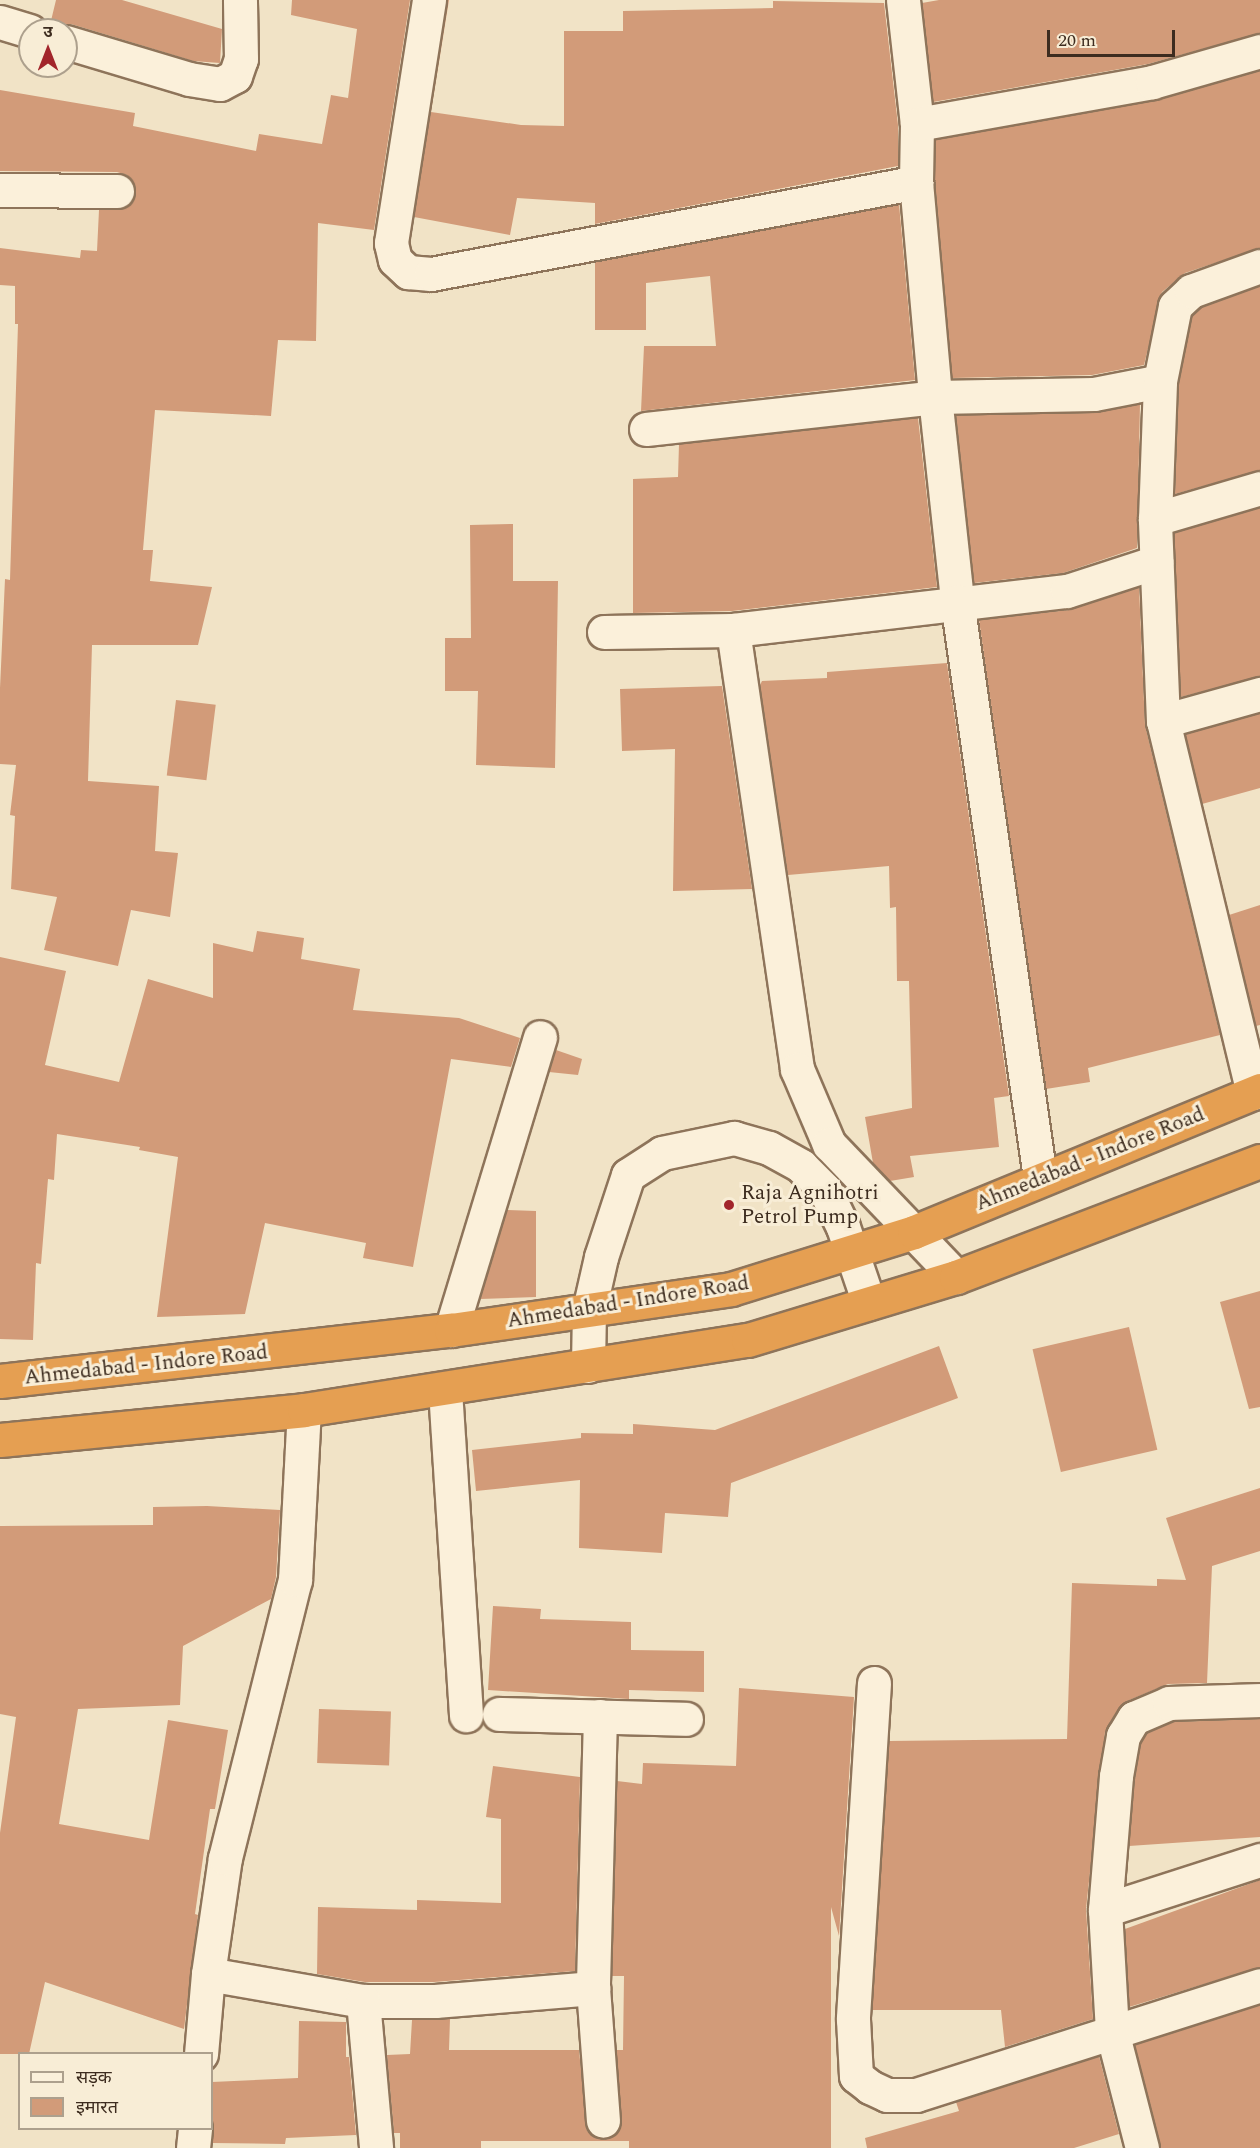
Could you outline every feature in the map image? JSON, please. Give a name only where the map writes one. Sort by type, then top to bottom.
[{"type":"highway","name":"Ahmedabad - Indore Road","points":[[0,1381],[451,1330],[731,1289],[914,1232],[1040,1178],[1257,1091]]},
{"type":"highway","points":[[0,1440],[304,1410],[445,1390],[748,1340],[956,1277],[1260,1161]]},
{"type":"street","points":[[78,46],[189,79],[220,84],[235,76],[241,59],[240,0]]},
{"type":"street","points":[[429,0],[391,243],[395,260],[408,272],[431,274],[916,182]]},
{"type":"street","points":[[903,0],[917,124],[916,182],[935,397],[957,601],[1040,1178]]},
{"type":"street","points":[[0,22],[18,27]]},
{"type":"street","points":[[917,124],[1152,82],[1260,51]]},
{"type":"street","points":[[0,190],[117,191]]},
{"type":"street","points":[[1257,1091],[1163,721],[1155,519],[1160,381],[1175,306],[1191,291],[1260,266]]},
{"type":"street","points":[[646,429],[935,397],[1094,394],[1160,381]]},
{"type":"street","points":[[1155,519],[1260,488]]},
{"type":"street","points":[[604,633],[734,630],[957,601],[1067,591],[1156,562]]},
{"type":"street","points":[[734,630],[797,1068],[829,1144],[956,1277]]},
{"type":"street","points":[[1163,721],[1260,694]]},
{"type":"street","points":[[451,1330],[540,1037]]},
{"type":"street","points":[[588,1366],[589,1310],[601,1257],[628,1175],[662,1153],[734,1138],[769,1148],[801,1166],[825,1191],[869,1303]]},
{"type":"street","points":[[445,1390],[466,1715]]},
{"type":"street","points":[[201,2052],[208,1974],[225,1858],[295,1580],[304,1410]]},
{"type":"street","points":[[874,1683],[853,2019],[856,2076],[887,2095],[916,2095],[1260,1985]]},
{"type":"street","points":[[1142,2148],[1112,2031],[1105,1910],[1116,1776],[1123,1736],[1134,1718],[1169,1703],[1260,1700]]},
{"type":"street","points":[[499,1714],[686,1719]]},
{"type":"street","points":[[600,1716],[593,1988],[603,2121]]},
{"type":"street","points":[[1105,1910],[1260,1860]]},
{"type":"street","points":[[208,1974],[363,2001],[435,2001],[593,1988]]},
{"type":"street","points":[[363,2001],[376,2148]]},
{"type":"street","points":[[193,2148],[195,2130]]},
{"type":"building","points":[[56,0],[122,0],[222,29],[220,63],[193,61],[78,26],[78,18],[52,18]]},
{"type":"building","points":[[292,0],[410,0],[374,230],[318,223],[316,341],[278,340],[271,416],[155,410],[143,550],[153,550],[150,581],[212,587],[198,645],[92,645],[88,781],[159,786],[155,851],[178,853],[170,917],[131,910],[118,966],[44,950],[57,897],[11,889],[15,816],[10,815],[16,765],[0,764],[0,688],[5,579],[10,580],[18,324],[15,324],[15,286],[0,285],[0,248],[80,258],[81,250],[97,251],[99,210],[126,208],[136,191],[127,175],[117,172],[0,171],[0,90],[135,113],[133,126],[256,151],[259,134],[322,144],[331,95],[348,98],[357,29],[291,15]]},
{"type":"building","points":[[447,0],[449,0],[431,112],[521,125],[564,126],[564,31],[623,31],[623,11],[773,8],[773,1],[884,3],[898,125],[898,166],[595,224],[595,203],[517,198],[510,235],[414,217]]},
{"type":"building","points":[[939,0],[1260,0],[1260,33],[1148,64],[933,102],[922,3]]},
{"type":"building","points":[[1260,70],[1260,248],[1185,273],[1162,292],[1144,365],[1092,375],[952,378],[935,181],[935,140],[1155,100]]},
{"type":"building","points":[[899,204],[915,380],[641,411],[644,346],[716,346],[710,276],[646,283],[646,330],[595,330],[595,262]]},
{"type":"building","points":[[1260,286],[1260,470],[1175,494],[1179,383],[1192,316],[1201,307]]},
{"type":"building","points":[[1140,404],[1137,548],[1063,573],[974,583],[956,415],[1095,413]]},
{"type":"building","points":[[918,418],[937,587],[732,611],[633,613],[633,479],[678,477],[679,444]]},
{"type":"building","points":[[1260,508],[1260,676],[1181,697],[1174,533]]},
{"type":"building","points":[[513,524],[513,581],[558,581],[555,768],[476,765],[478,691],[445,691],[445,638],[471,638],[470,525]]},
{"type":"building","points":[[1139,587],[1145,725],[1220,1035],[1088,1068],[1090,1082],[1046,1089],[979,620],[1069,610]]},
{"type":"building","points":[[947,663],[1009,1096],[994,1098],[999,1147],[910,1156],[914,1177],[890,1181],[873,1163],[865,1117],[912,1108],[909,981],[897,981],[896,907],[890,908],[889,866],[788,875],[760,685],[762,681],[827,678],[827,672]]},
{"type":"building","points":[[722,686],[752,889],[673,891],[675,749],[622,751],[620,689]]},
{"type":"building","points":[[176,700],[216,705],[206,780],[167,775]]},
{"type":"building","points":[[1260,713],[1260,788],[1202,804],[1185,734]]},
{"type":"building","points":[[1260,905],[1260,1025],[1256,1026],[1229,915]]},
{"type":"building","points":[[257,931],[304,938],[301,959],[360,969],[353,1010],[459,1018],[520,1038],[511,1067],[451,1059],[413,1267],[363,1258],[366,1243],[265,1223],[245,1314],[157,1317],[178,1157],[139,1150],[140,1147],[57,1134],[54,1180],[48,1179],[41,1264],[36,1263],[33,1340],[0,1339],[0,957],[66,971],[45,1065],[119,1082],[148,979],[213,998],[213,943],[253,952]]},
{"type":"building","points":[[556,1050],[582,1059],[578,1075],[549,1072]]},
{"type":"building","points":[[507,1210],[536,1211],[536,1297],[480,1299]]},
{"type":"building","points":[[1260,1291],[1260,1407],[1249,1409],[1220,1302]]},
{"type":"building","points":[[1129,1327],[1157,1450],[1061,1472],[1033,1349]]},
{"type":"building","points":[[939,1346],[958,1398],[731,1483],[728,1517],[665,1513],[662,1553],[579,1548],[580,1480],[476,1491],[472,1450],[581,1438],[581,1433],[633,1434],[633,1424],[715,1430]]},
{"type":"building","points":[[1260,1488],[1260,1551],[1212,1566],[1207,1683],[1168,1684],[1127,1701],[1105,1732],[1086,1909],[1093,2019],[1005,2047],[1001,2010],[872,2010],[889,1741],[1067,1739],[1072,1583],[1157,1586],[1157,1579],[1186,1580],[1166,1518]]},
{"type":"building","points":[[207,1506],[280,1510],[276,1577],[271,1599],[183,1646],[180,1705],[78,1709],[59,1824],[149,1840],[168,1720],[228,1730],[215,1809],[210,1809],[195,1914],[198,1915],[184,2029],[45,1982],[29,2052],[0,2054],[0,1833],[16,1717],[0,1714],[0,1526],[153,1525],[153,1507]]},
{"type":"building","points":[[493,1606],[541,1609],[540,1619],[631,1622],[631,1650],[704,1651],[704,1692],[629,1690],[629,1699],[488,1690]]},
{"type":"building","points":[[739,1688],[854,1697],[839,1936],[831,1907],[831,2148],[629,2148],[629,2141],[481,2141],[481,2148],[400,2148],[400,2133],[394,2133],[387,2055],[410,2054],[412,2020],[450,2019],[449,2050],[579,2050],[587,2131],[604,2140],[620,2130],[616,2050],[623,2050],[624,1976],[612,1976],[617,1781],[642,1784],[643,1763],[736,1766]]},
{"type":"building","points":[[319,1709],[391,1712],[389,1765],[317,1763]]},
{"type":"building","points":[[1260,1719],[1260,1837],[1129,1846],[1135,1778],[1141,1743],[1147,1733],[1173,1722]]},
{"type":"building","points":[[493,1766],[580,1777],[575,1971],[434,1982],[365,1982],[317,1974],[318,1907],[417,1910],[417,1900],[501,1903],[501,1819],[486,1817]]},
{"type":"building","points":[[1260,1880],[1260,1967],[1129,2007],[1125,1929]]},
{"type":"building","points":[[1260,2005],[1260,2148],[1160,2148],[1135,2045]]},
{"type":"building","points":[[299,2021],[346,2022],[346,2057],[349,2057],[356,2135],[286,2138],[285,2144],[212,2143],[213,2082],[298,2078]]},
{"type":"building","points":[[1099,2056],[1119,2134],[1074,2148],[867,2148],[865,2138],[959,2111],[956,2102]]},
{"type":"place","name":"Raja Agnihotri Petrol Pump","points":[[729,1205]]}]
